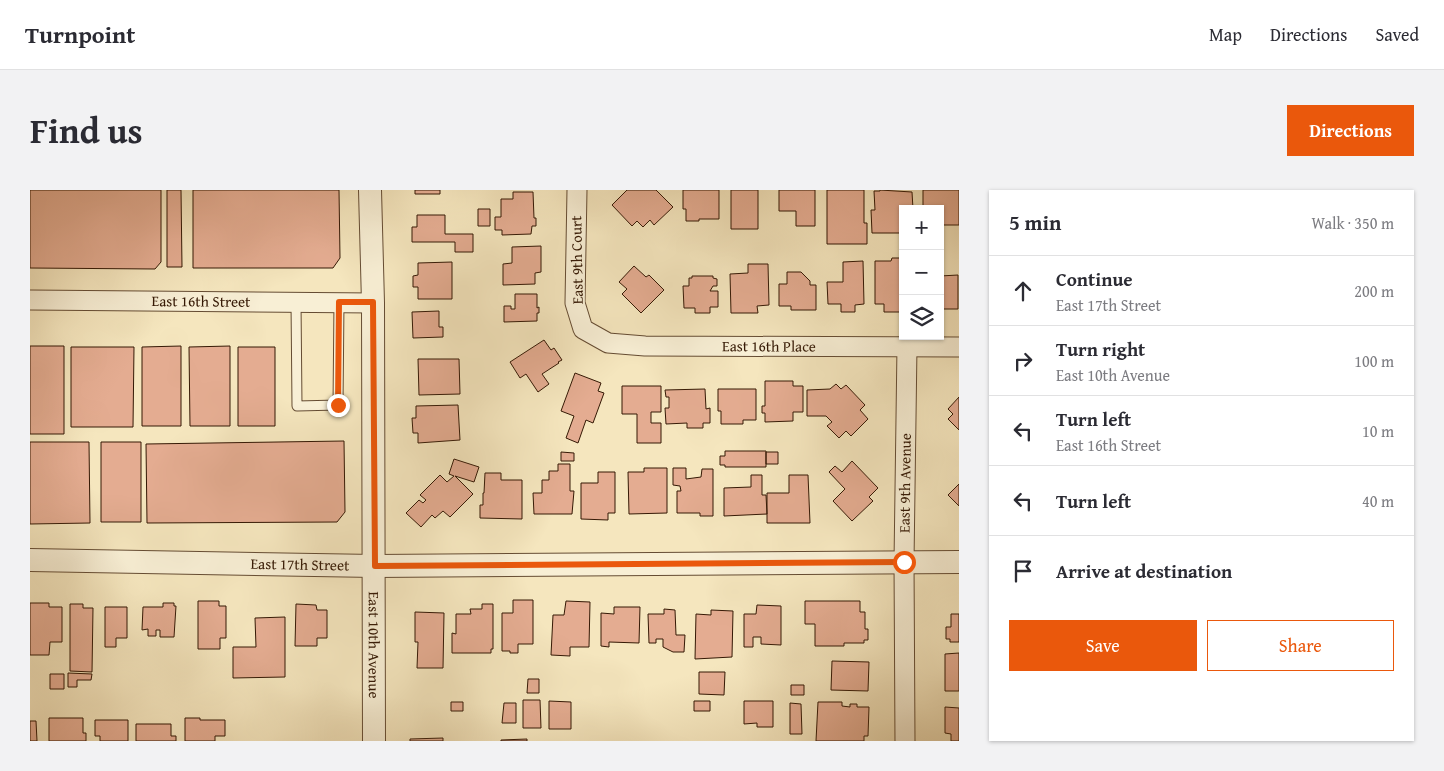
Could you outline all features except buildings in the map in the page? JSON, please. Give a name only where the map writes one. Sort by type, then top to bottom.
[{"type":"street","name":"East 10th Avenue","points":[[370,190],[373,302],[375,566],[374,741]]},
{"type":"street","name":"East 9th Court","points":[[577,190],[575,303],[583,329]]},
{"type":"street","name":"East 16th Street","points":[[30,300],[373,302]]},
{"type":"street","name":"East 16th Place","points":[[583,329],[608,344],[645,346],[959,346]]},
{"type":"street","name":"East 9th Avenue","points":[[905,741],[906,346]]},
{"type":"street","name":"East 17th Street","points":[[30,560],[375,566],[959,562]]},
{"type":"lane","points":[[296,302],[298,406],[338,405],[339,302]]},
{"type":"route","points":[[338,405],[339,302],[373,302],[375,566],[904,562]]}]
